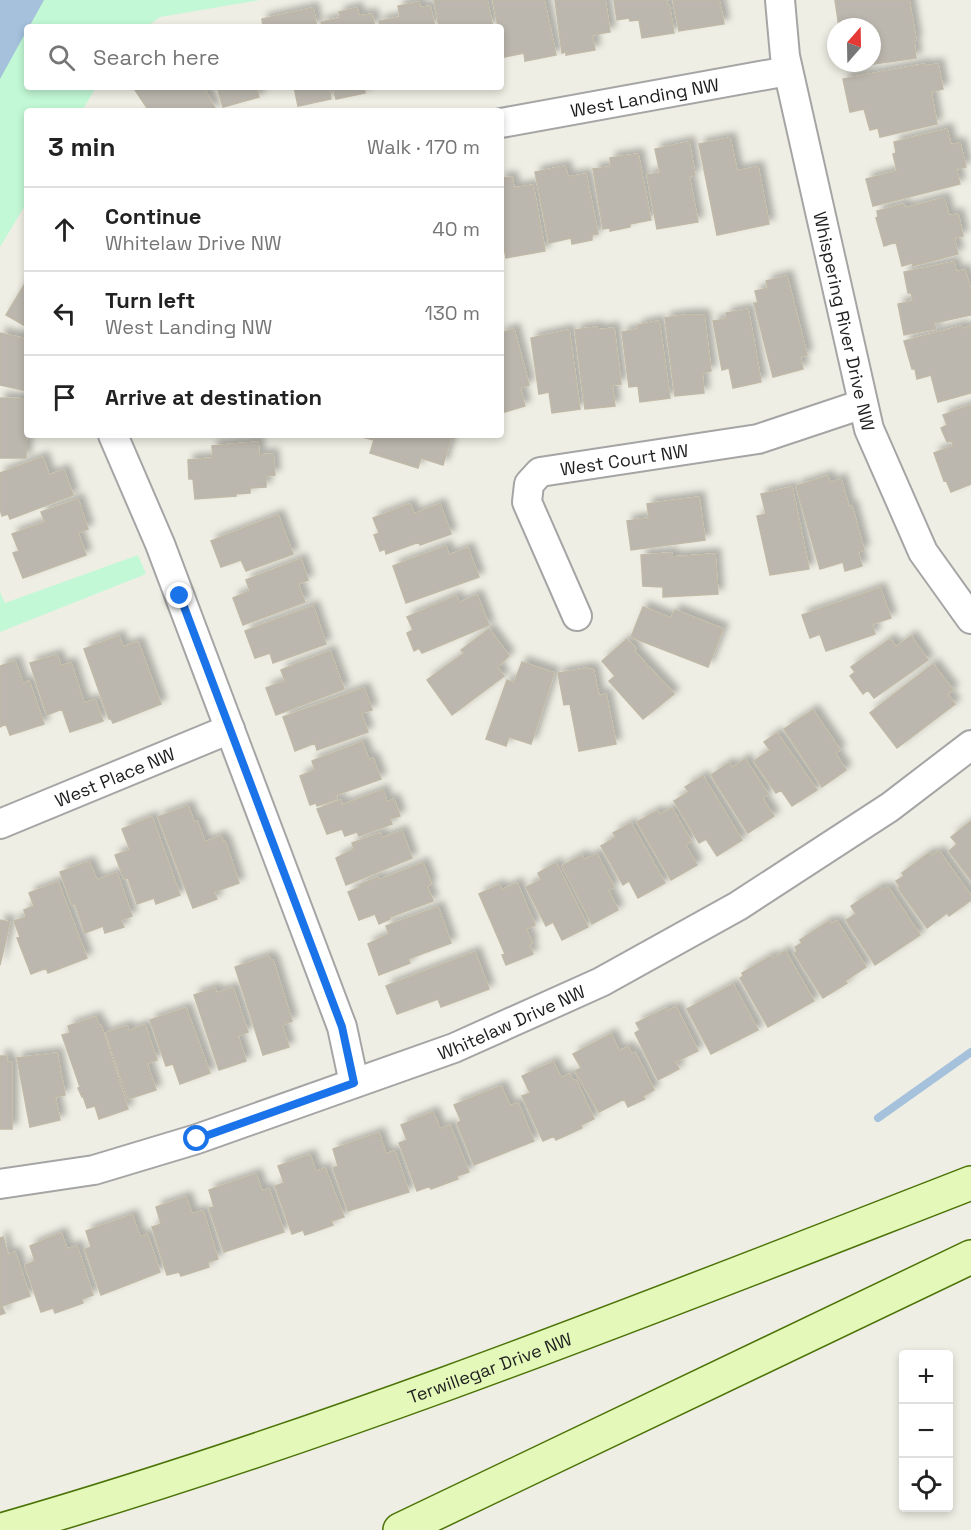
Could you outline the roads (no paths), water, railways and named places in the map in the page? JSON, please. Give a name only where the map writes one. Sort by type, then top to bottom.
[{"type":"main road","name":"Terwillegar Drive NW","points":[[2,1530],[246,1454],[463,1378],[971,1183]]},
{"type":"main road","points":[[400,1530],[971,1257]]},
{"type":"street","name":"Whispering River Drive NW","points":[[780,0],[788,71],[869,429],[923,552],[971,619]]},
{"type":"street","name":"West Landing NW","points":[[504,122],[788,71]]},
{"type":"street","name":"West Court NW","points":[[577,616],[527,502],[529,484],[540,472],[759,440],[863,404]]},
{"type":"street","points":[[114,438],[160,544],[342,1027],[354,1083]]},
{"type":"street","name":"West Place NW","points":[[0,824],[230,729]]},
{"type":"street","name":"Whitelaw Drive NW","points":[[0,1184],[94,1170],[197,1139],[454,1048],[601,982],[738,906],[890,807],[971,745]]},
{"type":"water","points":[[0,0],[44,0],[31,24],[24,24],[24,35],[0,79]]},
{"type":"waterway","points":[[878,1118],[971,1052]]}]
